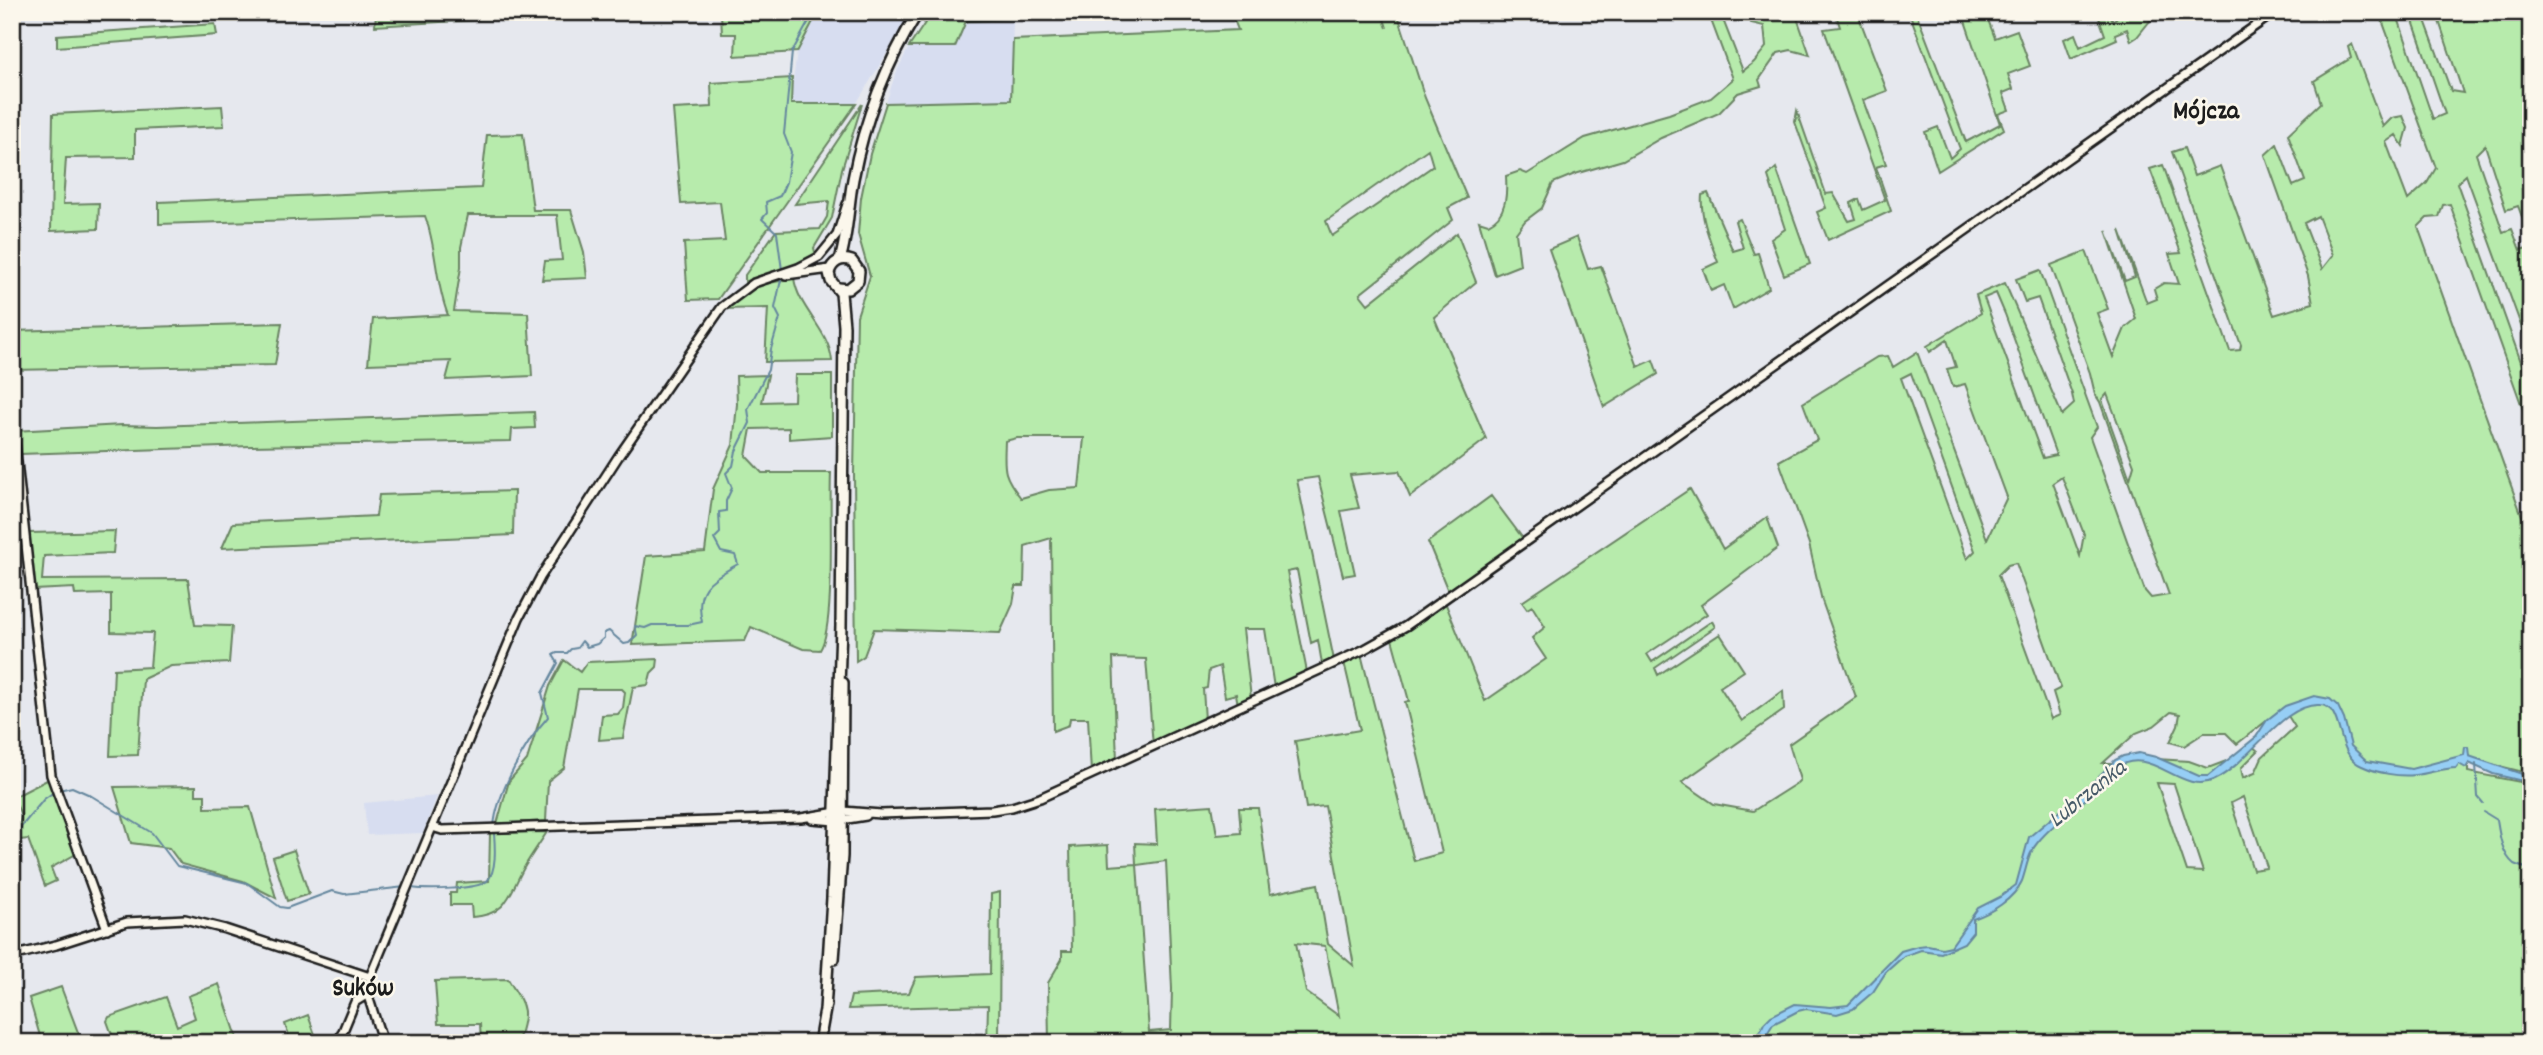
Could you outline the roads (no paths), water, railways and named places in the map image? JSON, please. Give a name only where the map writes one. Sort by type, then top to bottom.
[{"type":"main road","points":[[819,1043],[837,938],[839,816],[844,288],[830,273],[844,260],[850,198],[858,153],[869,118],[918,12]]},
{"type":"main road","points":[[903,43],[926,12]]},
{"type":"main road","points":[[844,260],[857,265],[859,274],[856,283],[844,288]]},
{"type":"street","points":[[432,827],[439,830],[992,810],[1032,801],[1381,642],[1575,508],[2275,12]]},
{"type":"street","points":[[383,1043],[369,999],[370,978],[533,588],[618,457],[725,303],[751,285],[811,262],[830,246],[837,235],[850,198]]},
{"type":"street","points":[[783,274],[830,273]]},
{"type":"street","points":[[12,416],[51,775],[107,929]]},
{"type":"street","points":[[12,956],[139,920],[191,919],[370,978]]},
{"type":"street","points":[[338,1043],[355,1002],[369,999]]},
{"type":"water","name":"Lubrzanka","points":[[2314,696],[2330,699],[2338,706],[2351,746],[2367,761],[2411,769],[2464,755],[2465,747],[2468,747],[2469,756],[2531,777],[2531,783],[2493,774],[2469,763],[2466,768],[2459,764],[2456,768],[2409,775],[2388,774],[2362,766],[2347,752],[2333,713],[2328,707],[2320,705],[2293,713],[2240,761],[2214,780],[2201,783],[2189,781],[2153,765],[2128,762],[2115,769],[2098,789],[2045,834],[2032,851],[2022,881],[2014,894],[1987,913],[1973,919],[1973,932],[1964,943],[1941,953],[1921,950],[1904,956],[1886,972],[1873,992],[1853,1009],[1837,1014],[1806,1009],[1798,1011],[1773,1024],[1765,1037],[1768,1043],[1760,1043],[1759,1034],[1771,1016],[1795,1004],[1831,1007],[1848,1005],[1901,951],[1928,945],[1942,948],[1951,946],[1978,908],[2016,885],[2029,837],[2086,789],[2115,760],[2139,753],[2156,757],[2199,776],[2208,776],[2256,737],[2267,720],[2285,706]]},
{"type":"waterway","points":[[782,270],[777,233],[762,219],[767,213],[766,202],[780,196],[786,182],[791,152],[784,134],[792,52],[814,12]]},
{"type":"waterway","points":[[494,827],[506,784],[539,727],[548,717],[542,693],[558,663],[553,655],[567,653],[577,648],[582,641],[587,647],[597,644],[604,638],[604,633],[609,631],[624,644],[637,635],[635,626],[645,628],[652,625],[688,625],[702,622],[700,600],[703,592],[713,580],[738,564],[735,555],[721,552],[714,539],[720,533],[719,512],[726,511],[726,501],[732,488],[726,473],[733,466],[736,451],[750,423],[748,409],[768,370],[780,318],[775,308],[782,275]]},
{"type":"waterway","points":[[2476,764],[2478,797],[2483,803]]},
{"type":"waterway","points":[[59,790],[72,787],[90,795],[152,833],[177,866],[247,883],[280,907],[287,908],[332,891],[344,894],[405,887]]},
{"type":"waterway","points":[[12,838],[44,799],[54,792]]},
{"type":"waterway","points":[[2484,812],[2497,820],[2502,844],[2510,860],[2516,865],[2531,869]]},
{"type":"waterway","points":[[411,888],[462,888],[487,881],[494,865],[494,833]]},
{"type":"district","name":"Mójcza","points":[[2206,112]]},
{"type":"district","name":"Suków","points":[[363,989]]}]
